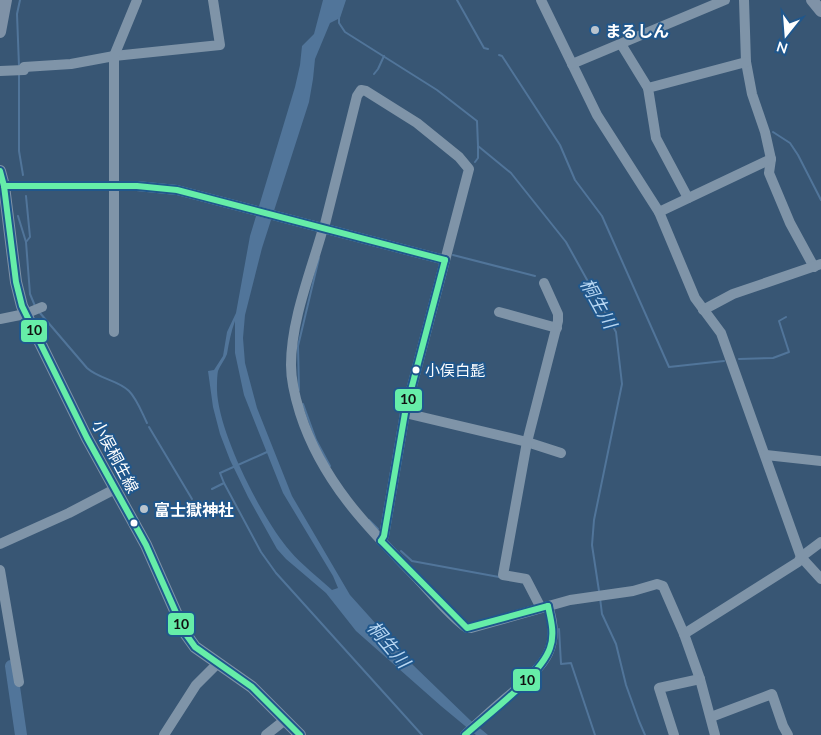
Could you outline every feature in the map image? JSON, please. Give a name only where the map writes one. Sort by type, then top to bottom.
[{"type":"main road","points":[[0,32],[3,8]]},
{"type":"main road","name":"小俣桐生線","points":[[0,171],[4,186],[19,300],[115,489],[146,545],[189,639],[195,647],[252,687],[300,735]]},
{"type":"street","points":[[114,332],[114,56],[137,0]]},
{"type":"street","points":[[0,71],[71,64],[114,56],[220,45],[213,0]]},
{"type":"street","points":[[542,0],[597,115],[659,212],[682,270],[703,310],[721,333],[802,557],[821,579]]},
{"type":"street","points":[[572,64],[726,0]]},
{"type":"street","points":[[703,310],[733,294],[818,267],[790,223],[769,173],[771,159],[765,132],[752,94],[746,62],[744,0]]},
{"type":"street","points":[[621,44],[648,88],[656,138],[688,198]]},
{"type":"street","points":[[648,88],[746,62]]},
{"type":"street","points":[[381,541],[384,536],[405,413],[469,169],[460,157],[417,123],[366,91],[361,90],[358,93],[292,340],[290,367],[294,396],[314,448],[334,483],[364,524],[466,628],[570,600],[643,589],[657,584],[664,586],[700,679],[716,735]]},
{"type":"street","points":[[659,212],[771,159]]},
{"type":"street","points":[[4,186],[137,186],[177,190],[445,260]]},
{"type":"street","points":[[465,735],[532,674],[546,658],[553,633],[553,625],[544,607],[526,579],[503,575],[527,442],[557,328],[558,314],[544,282]]},
{"type":"street","points":[[0,319],[25,314],[42,307]]},
{"type":"street","points":[[500,312],[557,328]]},
{"type":"street","points":[[405,413],[527,442],[561,453]]},
{"type":"street","points":[[766,455],[821,461]]},
{"type":"street","points":[[0,544],[69,513],[115,489]]},
{"type":"street","points":[[684,634],[798,562],[821,542]]},
{"type":"street","points":[[0,570],[20,682]]},
{"type":"street","points":[[164,735],[196,685],[218,663]]},
{"type":"street","points":[[674,735],[659,688],[700,679]]},
{"type":"street","points":[[711,717],[772,694],[788,735]]},
{"type":"street","points":[[266,735],[285,720]]},
{"type":"water","points":[[323,0],[346,0],[340,18],[330,23],[315,59],[309,102],[262,248],[245,315],[243,338],[245,363],[257,408],[292,496],[350,595],[413,665],[488,735],[476,735],[441,706],[356,631],[326,593],[277,549],[230,460],[220,434],[213,407],[208,371],[214,370],[223,356],[227,332],[236,313],[250,236],[295,87],[302,46],[314,34]],"holes":[[[235,321],[235,353],[244,395],[283,493],[333,576],[338,588],[332,590],[290,551],[267,518],[243,474],[225,428],[219,408],[217,390],[218,371],[227,354]]]},
{"type":"waterway","points":[[19,66],[17,14],[20,0]]},
{"type":"waterway","points":[[457,0],[484,48],[488,49]]},
{"type":"waterway","name":"桐生川","points":[[339,18],[339,23],[345,32],[437,90],[477,121],[478,146],[511,173],[566,242],[616,332],[622,384],[594,520],[592,545],[599,591]]},
{"type":"waterway","points":[[499,55],[502,56],[560,145],[575,180],[602,216],[669,367],[724,361]]},
{"type":"waterway","points":[[374,74],[384,56]]},
{"type":"waterway","points":[[19,75],[19,151],[23,175]]},
{"type":"waterway","points":[[773,132],[790,143],[821,200]]},
{"type":"waterway","points":[[475,162],[478,158],[478,146]]},
{"type":"waterway","points":[[26,196],[30,237],[26,242]]},
{"type":"waterway","points":[[18,216],[26,242],[30,294],[35,306]]},
{"type":"waterway","points":[[453,255],[535,276]]},
{"type":"waterway","points":[[299,390],[298,346],[319,258]]},
{"type":"waterway","points":[[40,313],[87,368],[97,375],[125,387],[132,394],[147,423]]},
{"type":"waterway","points":[[739,359],[773,358],[789,352],[779,321],[786,317]]},
{"type":"waterway","points":[[303,404],[316,440],[330,466]]},
{"type":"waterway","points":[[149,427],[192,499]]},
{"type":"waterway","points":[[224,483],[220,473],[267,452]]},
{"type":"waterway","points":[[212,489],[224,483],[261,552],[276,573],[422,735]]},
{"type":"waterway","points":[[369,520],[378,529]]},
{"type":"waterway","points":[[401,551],[412,561],[499,577]]},
{"type":"waterway","name":"桐生川","points":[[600,598],[602,614],[616,644],[626,685],[645,735]]},
{"type":"waterway","points":[[559,629],[561,664],[571,663],[595,735]]},
{"type":"waterway","points":[[11,666],[21,735]]},
{"type":"transit line","name":"10","points":[[0,171],[4,186],[16,282],[22,306],[87,438],[146,545],[185,633],[195,647],[252,687],[300,735]]},
{"type":"transit line","name":"10","points":[[4,186],[137,186],[177,190],[445,260]]},
{"type":"transit line","name":"10","points":[[381,541],[384,536],[405,413],[445,260]]},
{"type":"transit line","name":"10","points":[[381,541],[467,628],[548,606]]},
{"type":"transit line","name":"10","points":[[465,735],[525,682],[545,659],[552,637],[548,606]]},
{"type":"place","name":"まるしん","points":[[595,30]]},
{"type":"place","name":"小俣白髭","points":[[416,370]]},
{"type":"place","name":"富士獄神社","points":[[144,509]]}]
